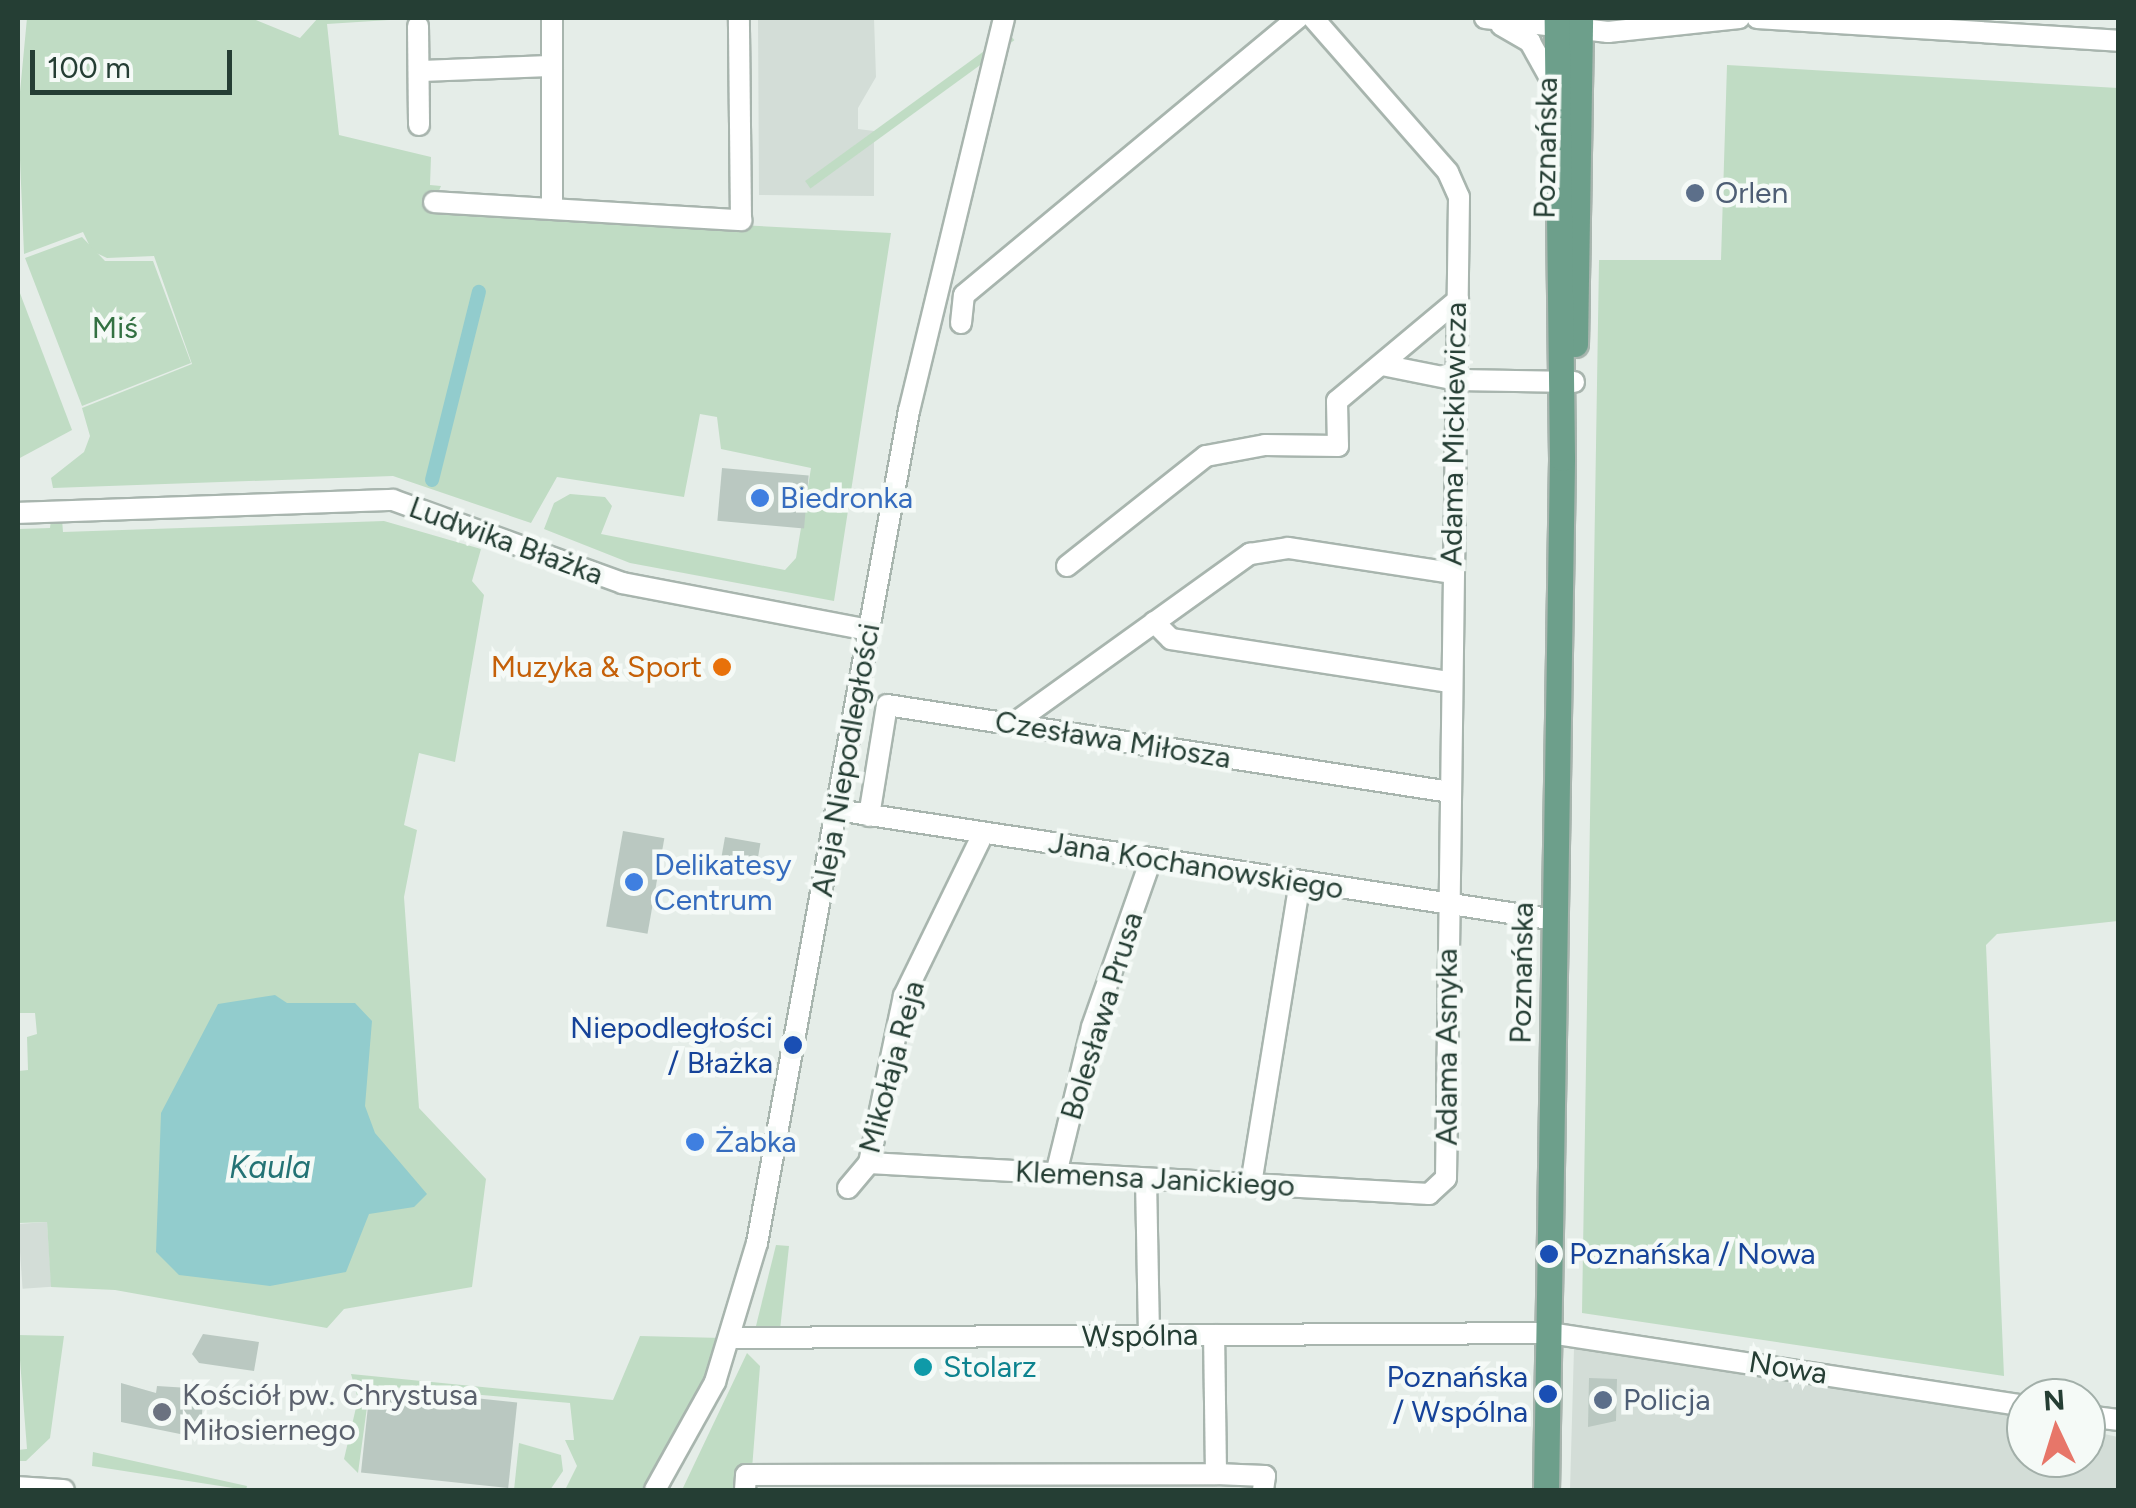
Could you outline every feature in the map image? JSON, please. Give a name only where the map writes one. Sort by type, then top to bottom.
[{"type":"main road","name":"Poznańska","points":[[1566,382],[1555,89],[1568,24]]},
{"type":"main road","name":"Poznańska","points":[[1546,1490],[1566,382],[1568,24]]},
{"type":"street","points":[[552,18],[552,209]]},
{"type":"street","points":[[434,202],[740,220],[739,18]]},
{"type":"street","name":"Aleja Niepodległości","points":[[655,1490],[699,1417],[732,1338],[757,1243],[936,287],[1004,18]]},
{"type":"street","points":[[961,322],[964,295],[1298,18]]},
{"type":"street","name":"Adama Mickiewicza","points":[[1313,18],[1448,172],[1459,198],[1448,905]]},
{"type":"street","points":[[1483,18],[1568,24],[1739,18]]},
{"type":"street","points":[[1483,18],[1523,36],[1555,89]]},
{"type":"street","points":[[1757,18],[2118,40]]},
{"type":"street","points":[[418,26],[419,125]]},
{"type":"street","points":[[419,71],[552,66]]},
{"type":"street","points":[[936,287],[964,295]]},
{"type":"street","points":[[1067,566],[1206,456],[1266,445],[1338,446],[1336,401],[1458,300]]},
{"type":"street","points":[[1382,365],[1458,380],[1566,382]]},
{"type":"street","name":"Ludwika Błażka","points":[[18,513],[393,500],[622,583],[869,630]]},
{"type":"street","points":[[1013,724],[1235,562],[1264,550],[1451,572]]},
{"type":"street","points":[[1154,622],[1171,639],[1450,682]]},
{"type":"street","name":"Czesława Miłosza","points":[[869,816],[887,705],[1450,792]]},
{"type":"street","name":"Jana Kochanowskiego","points":[[837,810],[1556,920]]},
{"type":"street","name":"Mikołaja Reja","points":[[848,1188],[868,1162],[904,996],[983,834]]},
{"type":"street","name":"Bolesława Prusa","points":[[1056,1174],[1092,1027],[1151,860]]},
{"type":"street","points":[[1252,1184],[1300,882]]},
{"type":"street","name":"Adama Asnyka","points":[[1438,1186],[1446,1178],[1448,905]]},
{"type":"street","name":"Klemensa Janickiego","points":[[868,1162],[1429,1194],[1438,1186]]},
{"type":"street","points":[[1146,1179],[1150,1336]]},
{"type":"street","name":"Wspólna","points":[[732,1338],[1549,1333]]},
{"type":"street","name":"Nowa","points":[[1549,1333],[2006,1403]]},
{"type":"street","points":[[1214,1335],[1216,1474]]},
{"type":"street","points":[[746,1483],[1216,1474],[1264,1483]]},
{"type":"street","points":[[18,1487],[64,1490]]},
{"type":"shaded area","points":[[758,18],[874,18],[876,77],[858,108],[858,129],[874,131],[874,196],[759,195]]},
{"type":"shaded area","points":[[47,1222],[52,1287],[23,1289],[18,1224]]},
{"type":"shaded area","points":[[1574,1348],[2006,1415],[2006,1478],[2106,1478],[2106,1434],[2118,1437],[2118,1490],[1570,1490]]},
{"type":"green space","points":[[27,18],[251,18],[300,38],[318,18],[420,18],[327,24],[339,135],[431,157],[430,185],[441,186],[431,209],[891,233],[834,601],[630,563],[544,529],[554,503],[570,494],[605,497],[612,506],[601,534],[785,570],[796,558],[811,468],[721,449],[717,417],[700,414],[684,497],[557,477],[531,523],[393,476],[53,488],[51,478],[84,452],[90,436],[82,408],[192,364],[154,256],[107,258],[92,251],[83,232],[24,254],[18,113]]},
{"type":"green space","points":[[1009,33],[1014,40],[810,188],[805,181]]},
{"type":"green space","points":[[1727,65],[2118,88],[2118,921],[1997,934],[1986,945],[2004,1376],[1582,1313],[1599,260],[1721,260]]},
{"type":"green space","name":"Miś","points":[[82,237],[105,261],[153,261],[191,363],[82,406],[25,258]]},
{"type":"green space","points":[[18,288],[72,430],[18,459]]},
{"type":"green space","points":[[51,519],[62,519],[63,532],[384,521],[481,549],[472,581],[484,595],[455,762],[419,753],[404,825],[417,830],[404,897],[419,1108],[486,1179],[472,1287],[344,1309],[327,1328],[115,1290],[51,1287],[47,1222],[18,1223],[18,1071],[28,1070],[27,1037],[37,1034],[35,1013],[18,1013],[18,529],[50,528]]},
{"type":"green space","points":[[776,1245],[789,1246],[780,1330],[755,1330]]},
{"type":"green space","points":[[18,1335],[64,1336],[50,1438],[26,1461],[18,1461],[18,1450],[27,1449]]},
{"type":"green space","points":[[640,1336],[723,1338],[699,1405],[643,1490],[565,1490],[577,1466],[565,1440],[574,1440],[570,1403],[370,1385],[358,1473],[344,1459],[358,1399],[351,1374],[613,1400]]},
{"type":"green space","points":[[747,1353],[760,1366],[752,1469],[737,1468],[736,1490],[682,1490]]},
{"type":"green space","points":[[519,1443],[561,1455],[563,1471],[550,1490],[514,1490]]},
{"type":"green space","points":[[93,1452],[247,1486],[246,1490],[92,1466]]},
{"type":"water","name":"Kaula","points":[[275,995],[287,1003],[355,1003],[372,1021],[365,1106],[375,1133],[427,1194],[414,1207],[369,1214],[346,1272],[270,1286],[179,1275],[156,1252],[161,1113],[218,1004]]},
{"type":"building","name":"Biedronka","points":[[722,468],[809,476],[804,528],[717,521]]},
{"type":"building","name":"Delikatesy Centrum","points":[[623,831],[664,838],[648,934],[606,927]]},
{"type":"building","points":[[725,837],[760,843],[756,868],[721,862]]},
{"type":"building","points":[[203,1334],[259,1342],[254,1371],[199,1363],[192,1354]]},
{"type":"building","name":"Policja","points":[[1589,1378],[1617,1379],[1616,1421],[1588,1427]]},
{"type":"building","name":"Kościół pw. Chrystusa Miłosiernego","points":[[121,1383],[156,1393],[157,1386],[189,1388],[188,1400],[203,1401],[201,1426],[185,1424],[185,1435],[121,1422]]},
{"type":"building","points":[[370,1387],[517,1402],[508,1488],[361,1473]]},
{"type":"waterway","points":[[432,480],[479,292]]},
{"type":"place","name":"Orlen","points":[[1695,193]]},
{"type":"place","name":"Biedronka","points":[[760,498]]},
{"type":"place","name":"Muzyka & Sport","points":[[722,667]]},
{"type":"place","name":"Delikatesy Centrum","points":[[634,882]]},
{"type":"place","name":"Niepodległości / Błażka","points":[[793,1045]]},
{"type":"place","name":"Żabka","points":[[695,1142]]},
{"type":"place","name":"Poznańska / Nowa","points":[[1549,1254]]},
{"type":"place","name":"Stolarz","points":[[923,1367]]},
{"type":"place","name":"Poznańska / Wspólna","points":[[1548,1394]]},
{"type":"place","name":"Policja","points":[[1603,1400]]},
{"type":"place","name":"Kościół pw. Chrystusa Miłosiernego","points":[[162,1412]]}]
